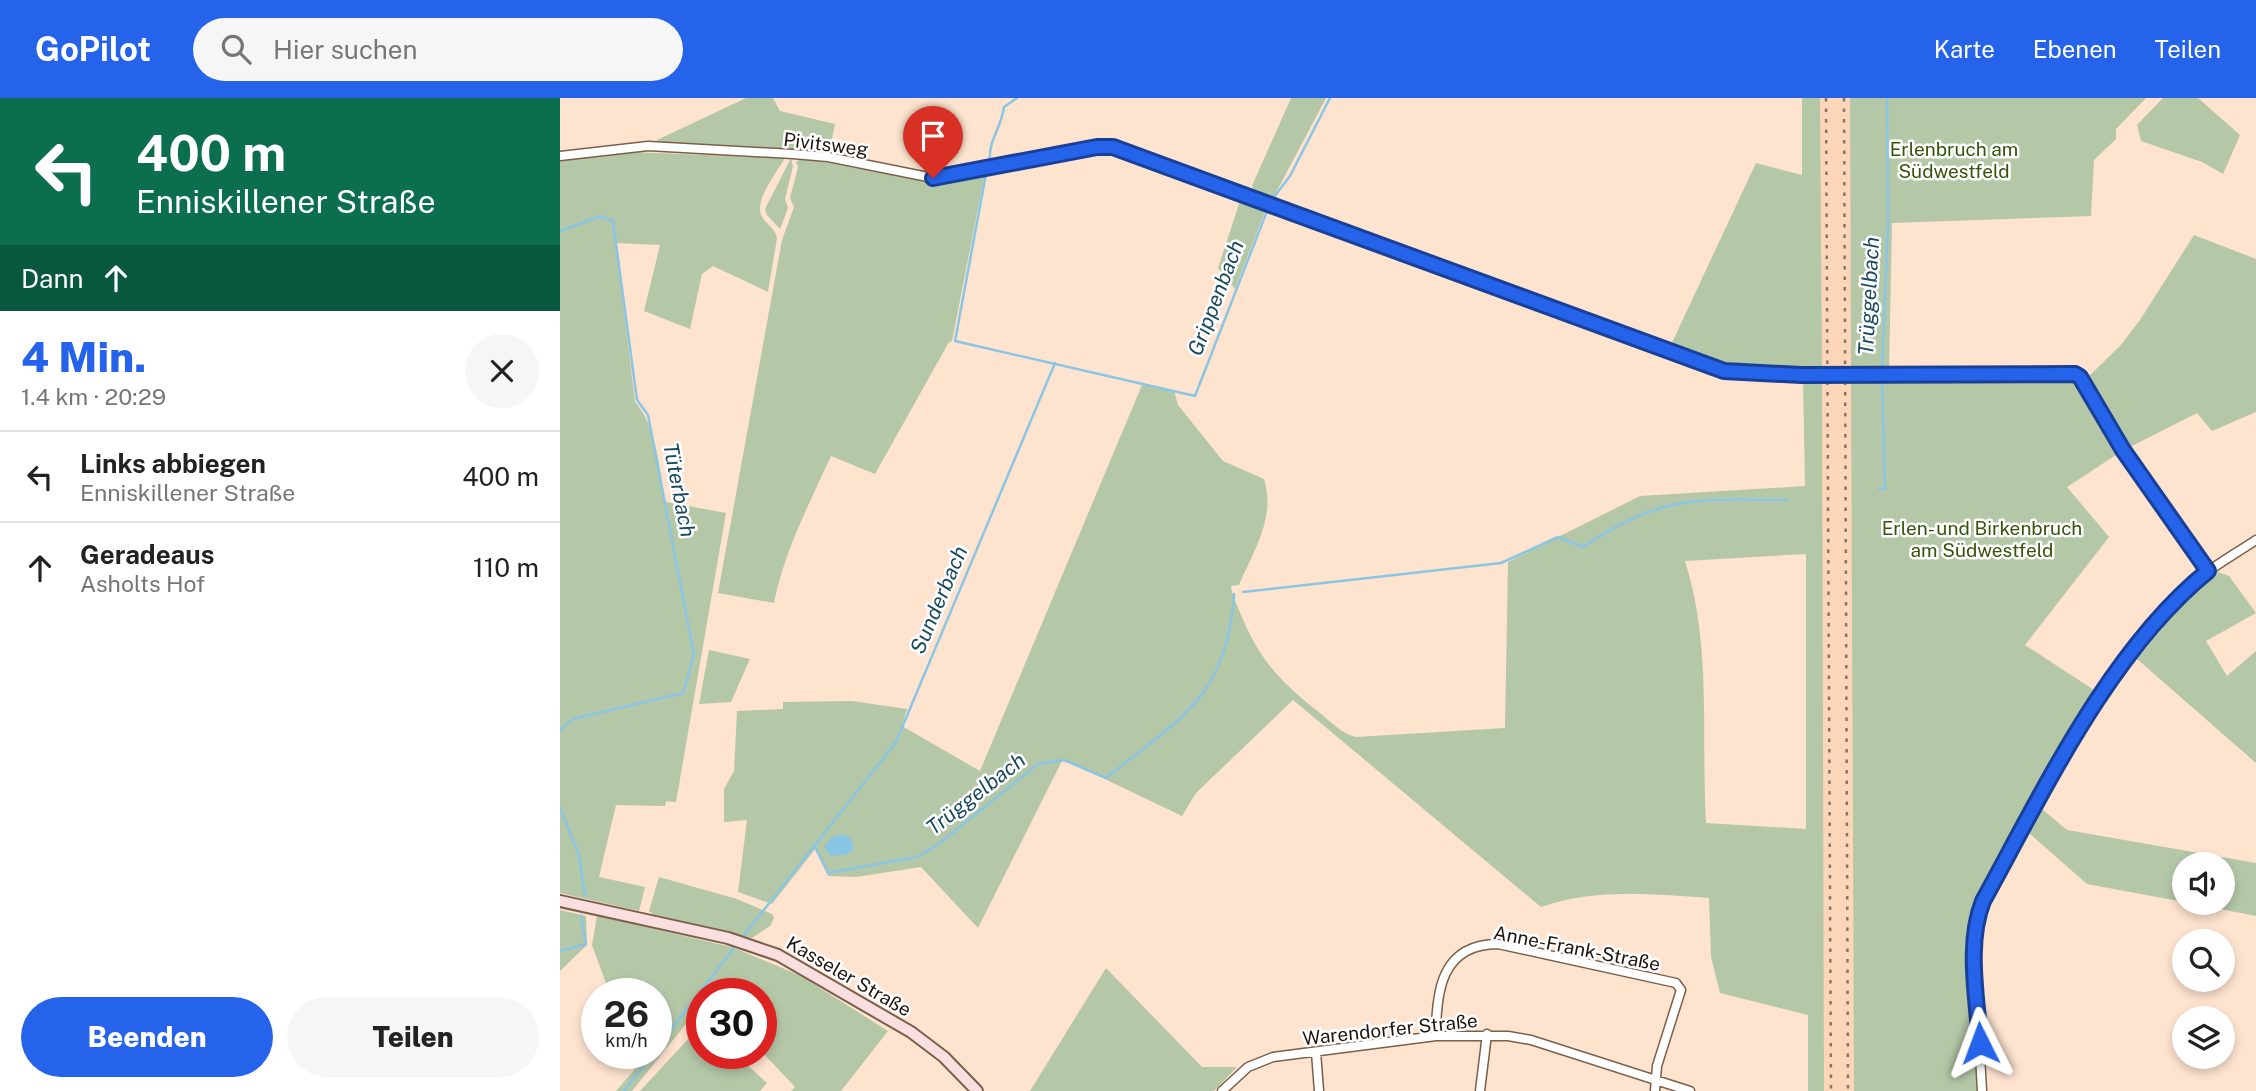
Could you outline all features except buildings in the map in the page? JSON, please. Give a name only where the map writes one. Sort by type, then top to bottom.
[{"type":"street","name":"Pivitsweg","points":[[560,156],[648,146],[805,155],[933,178],[1106,146],[1724,371],[1878,375],[2075,374],[2123,450],[2208,571]]},
{"type":"street","points":[[1983,1091],[1974,947],[1975,927],[1983,901],[2106,688],[2177,599],[2208,571],[2256,540]]},
{"type":"street","name":"Kasseler Straße","points":[[560,901],[728,938],[802,967],[911,1032],[944,1057],[977,1091]]},
{"type":"street","name":"Anne-Frank-Straße","points":[[1436,1036],[1436,995],[1446,972],[1464,954],[1479,946],[1498,944],[1678,984],[1681,990],[1657,1066],[1656,1079]]},
{"type":"street","points":[[1480,1091],[1487,1034]]},
{"type":"street","name":"Warendorfer Straße","points":[[1222,1091],[1248,1067],[1261,1060],[1436,1036],[1487,1034],[1531,1040],[1690,1091]]},
{"type":"street","points":[[1316,1052],[1319,1091]]},
{"type":"street","points":[[1656,1079],[1656,1091]]},
{"type":"shaded area","points":[[1820,98],[1850,98],[1854,1091],[1824,1091]]},
{"type":"green space","points":[[746,98],[773,98],[780,111],[835,124],[829,153],[656,144],[657,140]]},
{"type":"green space","points":[[1291,98],[1326,98],[1271,202],[1255,195],[1252,186]]},
{"type":"green space","points":[[1802,98],[1820,98],[1822,368],[1725,365],[1670,347],[1756,163],[1802,175]]},
{"type":"green space","name":"Erlenbruch am Südwestfeld","points":[[1850,98],[2146,98],[2116,129],[2116,139],[2094,160],[2091,216],[1892,223],[1889,370],[1851,370]]},
{"type":"green space","points":[[2163,98],[2198,98],[2240,135],[2223,174],[2202,162],[2141,141],[2137,125]]},
{"type":"green space","points":[[631,152],[785,158],[761,201],[761,215],[777,238],[768,292],[713,266],[702,274],[690,329],[644,311],[660,245],[616,243],[635,402],[653,436],[666,502],[726,513],[676,802],[666,801],[665,806],[616,805],[599,877],[645,887],[639,911],[560,893],[560,159]]},
{"type":"green space","points":[[791,158],[793,166],[785,199],[788,208],[780,229],[765,209]]},
{"type":"green space","points":[[802,158],[932,183],[985,173],[952,341],[875,474],[831,456],[791,547],[774,603],[718,593],[782,240],[794,207],[790,198],[798,167],[796,162]]},
{"type":"green space","points":[[1240,201],[1266,209],[1235,289],[1218,268]]},
{"type":"green space","points":[[2194,235],[2256,259],[2256,412],[2212,431],[2197,413],[2128,448],[2086,379],[2120,346],[2140,320]]},
{"type":"green space","points":[[1803,379],[1822,379],[1824,1091],[1808,1091],[1808,1015],[1720,993],[1711,957],[1709,898],[1645,894],[1603,895],[1541,907],[1293,700],[1196,793],[1182,816],[1063,759],[978,928],[921,867],[856,877],[828,876],[816,848],[772,904],[738,892],[747,820],[724,822],[724,789],[734,771],[737,711],[783,709],[783,702],[852,701],[907,709],[902,726],[980,771],[1142,385],[1174,391],[1178,405],[1223,461],[1264,479],[1267,507],[1262,533],[1239,585],[1231,586],[1232,592],[1256,646],[1276,673],[1337,727],[1356,737],[1505,728],[1508,562],[1640,496],[1805,486]],"holes":[[[1806,554],[1806,829],[1706,823],[1702,658],[1699,626],[1685,561]]]},
{"type":"green space","name":"Erlen- und Birkenbruch am Südwestfeld","points":[[1851,379],[2075,379],[2119,453],[2067,487],[2109,537],[2025,645],[2097,692],[2073,729],[1973,911],[1969,947],[1978,1091],[1854,1091]]},
{"type":"green space","points":[[2218,572],[2229,576],[2256,613],[2206,641],[2227,676],[2256,651],[2256,763],[2137,659],[2189,596]]},
{"type":"green space","points":[[709,650],[750,659],[731,702],[699,704]]},
{"type":"green space","points":[[2042,809],[2067,830],[2193,852],[2172,852],[2172,900],[2087,884],[2029,833]]},
{"type":"green space","points":[[2235,859],[2256,863],[2256,916],[2235,912]]},
{"type":"green space","points":[[659,877],[737,899],[772,914],[774,918],[770,926],[752,938],[654,915],[649,911]]},
{"type":"green space","points":[[560,910],[586,916],[587,945],[560,971]]},
{"type":"green space","points":[[597,916],[732,947],[801,976],[888,1031],[841,1091],[791,1091],[795,1087],[777,1068],[777,978],[686,978],[686,1024],[672,1041],[672,978],[604,978],[592,945]]},
{"type":"green space","points":[[1106,968],[1202,1067],[1237,1067],[1214,1091],[1030,1091]]},
{"type":"green space","points":[[686,1041],[686,1069],[752,1069],[767,1083],[760,1091],[640,1091],[660,1069],[672,1069],[672,1056]]},
{"type":"green space","points":[[635,1069],[650,1069],[632,1091],[616,1091]]},
{"type":"water","points":[[842,834],[851,838],[854,849],[848,854],[831,856],[824,847],[832,837]]},
{"type":"waterway","name":"Sunderbach","points":[[990,161],[991,147],[1004,107],[1017,98]]},
{"type":"waterway","name":"Grippenbach","points":[[1271,201],[1290,176],[1330,98]]},
{"type":"waterway","name":"Trüggelbach","points":[[1882,371],[1888,222],[1887,98]]},
{"type":"waterway","name":"Trüggelbach","points":[[986,174],[955,341],[1195,396],[1267,211]]},
{"type":"waterway","name":"Tüterbach","points":[[560,231],[601,216],[613,221],[637,400],[648,415],[694,655],[683,693],[573,719],[560,730]]},
{"type":"waterway","name":"Sunderbach","points":[[741,939],[896,742],[1055,363]]},
{"type":"waterway","name":"Trüggelbach","points":[[1879,489],[1885,489],[1882,378]]},
{"type":"waterway","name":"Trüggelbach","points":[[1243,592],[1501,563],[1558,537],[1583,547],[1635,517],[1681,503],[1729,499],[1788,500]]},
{"type":"waterway","name":"Trüggelbach","points":[[815,847],[828,873],[917,857],[940,843],[1038,764],[1064,760],[1106,778],[1177,721],[1210,682],[1222,658],[1230,629],[1234,594]]},
{"type":"waterway","name":"Tüterbach","points":[[560,808],[579,855],[585,896]]},
{"type":"waterway","name":"Tüterbach","points":[[560,951],[586,944],[581,916]]},
{"type":"waterway","name":"Sunderbach","points":[[672,1028],[737,944]]},
{"type":"waterway","name":"Sunderbach","points":[[624,1091],[641,1069]]},
{"type":"railway","points":[[1826,98],[1831,1091]]},
{"type":"railway","points":[[1844,98],[1848,1091]]},
{"type":"route","points":[[933,178],[1097,147],[1113,147],[1724,371],[1801,375],[2075,374],[2080,377],[2123,450],[2208,571],[2177,599],[2111,681],[2078,733],[1983,901],[1975,927],[1974,947],[1980,1043]]}]
